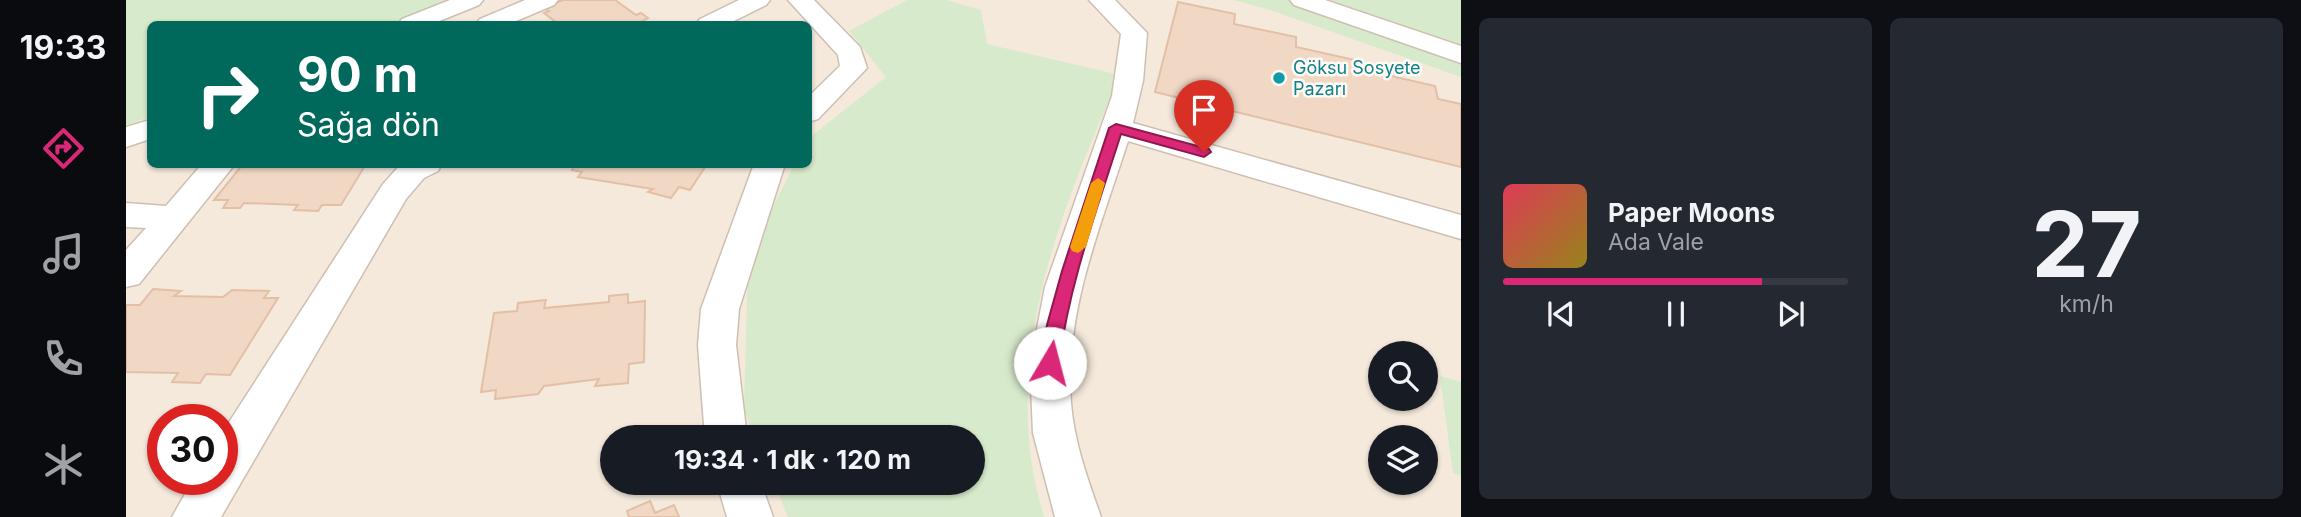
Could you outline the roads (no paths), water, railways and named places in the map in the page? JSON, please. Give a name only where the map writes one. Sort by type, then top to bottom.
[{"type":"street","points":[[418,21],[471,0]]},
{"type":"street","points":[[496,21],[547,0]]},
{"type":"street","points":[[715,21],[758,0]]},
{"type":"street","points":[[800,0],[851,53],[854,68],[812,109]]},
{"type":"street","points":[[1078,517],[1058,456],[1050,402],[1050,363],[1055,325],[1070,271],[1127,96],[1134,33],[1101,0]]},
{"type":"street","points":[[1303,0],[1461,55]]},
{"type":"street","points":[[1116,128],[1461,227]]},
{"type":"street","points":[[126,138],[147,129]]},
{"type":"street","points":[[126,274],[151,234],[216,168]]},
{"type":"street","points":[[238,446],[394,192],[420,168]]},
{"type":"street","points":[[725,425],[717,345],[720,309],[769,168]]},
{"type":"street","points":[[126,215],[151,234]]},
{"type":"street","points":[[195,517],[209,495]]},
{"type":"street","points":[[743,495],[750,517]]},
{"type":"place","name":"Göksu Sosyete Pazarı","points":[[1279,78]]}]
